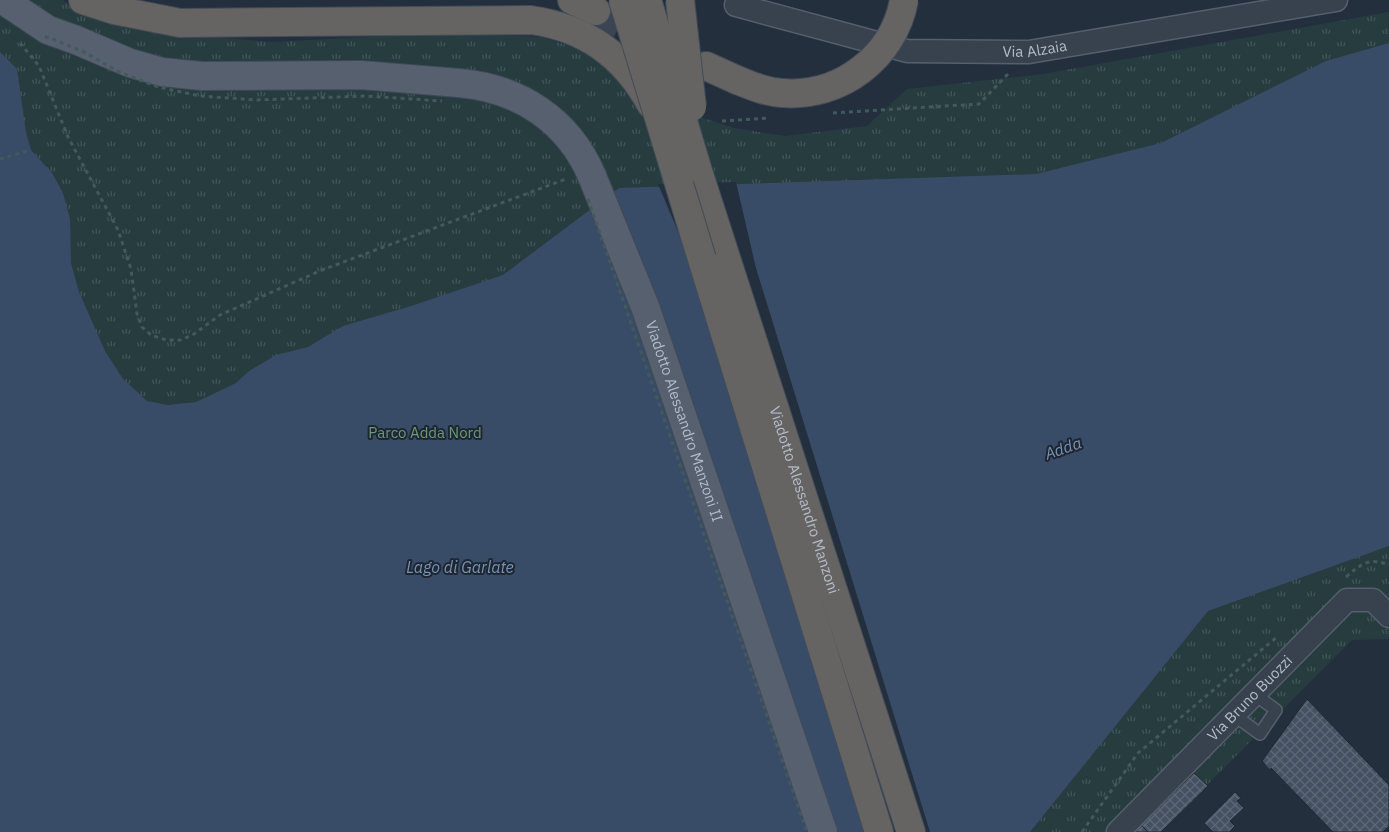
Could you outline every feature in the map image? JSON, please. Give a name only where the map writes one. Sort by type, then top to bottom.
[{"type":"highway","points":[[83,0],[114,10],[180,23],[521,22],[531,20],[548,23],[582,35],[613,55],[632,74],[647,96],[702,259]]},
{"type":"highway","points":[[623,0],[702,259]]},
{"type":"highway","points":[[647,0],[697,168]]},
{"type":"highway","points":[[680,0],[692,101],[697,168]]},
{"type":"highway","points":[[706,66],[760,89],[788,94],[816,91],[843,81],[867,65],[882,50],[897,25],[904,0]]},
{"type":"highway","name":"Viadotto Alessandro Manzoni","points":[[697,168],[911,832]]},
{"type":"highway","name":"Viadotto Alessandro Manzoni","points":[[702,259],[879,832]]},
{"type":"main road","name":"Viadotto Alessandro Manzoni II","points":[[3,0],[48,30],[130,63],[162,72],[202,76],[361,76],[453,92],[495,88],[512,94],[535,107],[563,130],[588,167],[646,309],[823,832]]},
{"type":"street","name":"Via Alzaia","points":[[736,5],[907,51],[1029,52],[1336,0]]},
{"type":"street","name":"Via Bruno Buozzi","points":[[1118,832],[1347,600],[1373,600],[1389,616]]},
{"type":"lane","points":[[1234,715],[1260,734],[1276,710],[1254,694]]},
{"type":"path","points":[[45,36],[84,52],[119,72],[158,87],[200,96],[257,100],[453,92]]},
{"type":"path","points":[[17,39],[39,66],[68,138],[118,230],[131,269],[137,314],[142,327],[151,334],[166,340],[181,340],[194,334],[220,315],[322,270],[568,178]]},
{"type":"path","points":[[831,114],[979,104],[1029,52]]},
{"type":"path","points":[[722,121],[772,117]]},
{"type":"path","points":[[0,159],[31,150]]},
{"type":"path","points":[[587,196],[807,832]]},
{"type":"path","points":[[1339,583],[1360,564],[1373,561],[1389,565]]},
{"type":"path","points":[[1082,832],[1138,753],[1280,634]]},
{"type":"green space","name":"Parco Adda Nord","points":[[0,0],[63,0],[77,12],[167,33],[272,42],[441,33],[542,37],[591,53],[644,99],[734,128],[785,136],[867,126],[907,89],[1043,74],[1389,12],[1389,639],[1352,640],[1160,832],[0,832]]},
{"type":"water","name":"Parco Adda Nord","points":[[1389,43],[1389,546],[1208,611],[1030,832],[0,832],[0,52],[17,69],[26,132],[31,150],[52,173],[63,193],[70,219],[71,263],[79,292],[105,351],[123,379],[147,401],[168,405],[196,402],[236,383],[249,371],[276,355],[308,347],[343,326],[411,306],[503,275],[619,188],[1036,174],[1161,143],[1326,61]]},
{"type":"pier","points":[[736,182],[756,268],[930,832],[864,832],[707,307],[692,265],[658,184]]},
{"type":"building","points":[[1307,699],[1389,785],[1389,826],[1383,832],[1333,832],[1262,761]]},
{"type":"building","points":[[1194,773],[1208,786],[1161,832],[1148,832],[1141,825]]},
{"type":"building","points":[[1235,792],[1241,798],[1237,801],[1244,808],[1230,821],[1235,826],[1229,832],[1213,832],[1204,823]]},
{"type":"building","points":[[1141,825],[1148,832],[1133,832]]},
{"type":"tunnel","points":[[596,11],[648,39]]},
{"type":"water label","name":"Adda","points":[[1063,448]]},
{"type":"water label","name":"Lago di Garlate","points":[[460,567]]}]
